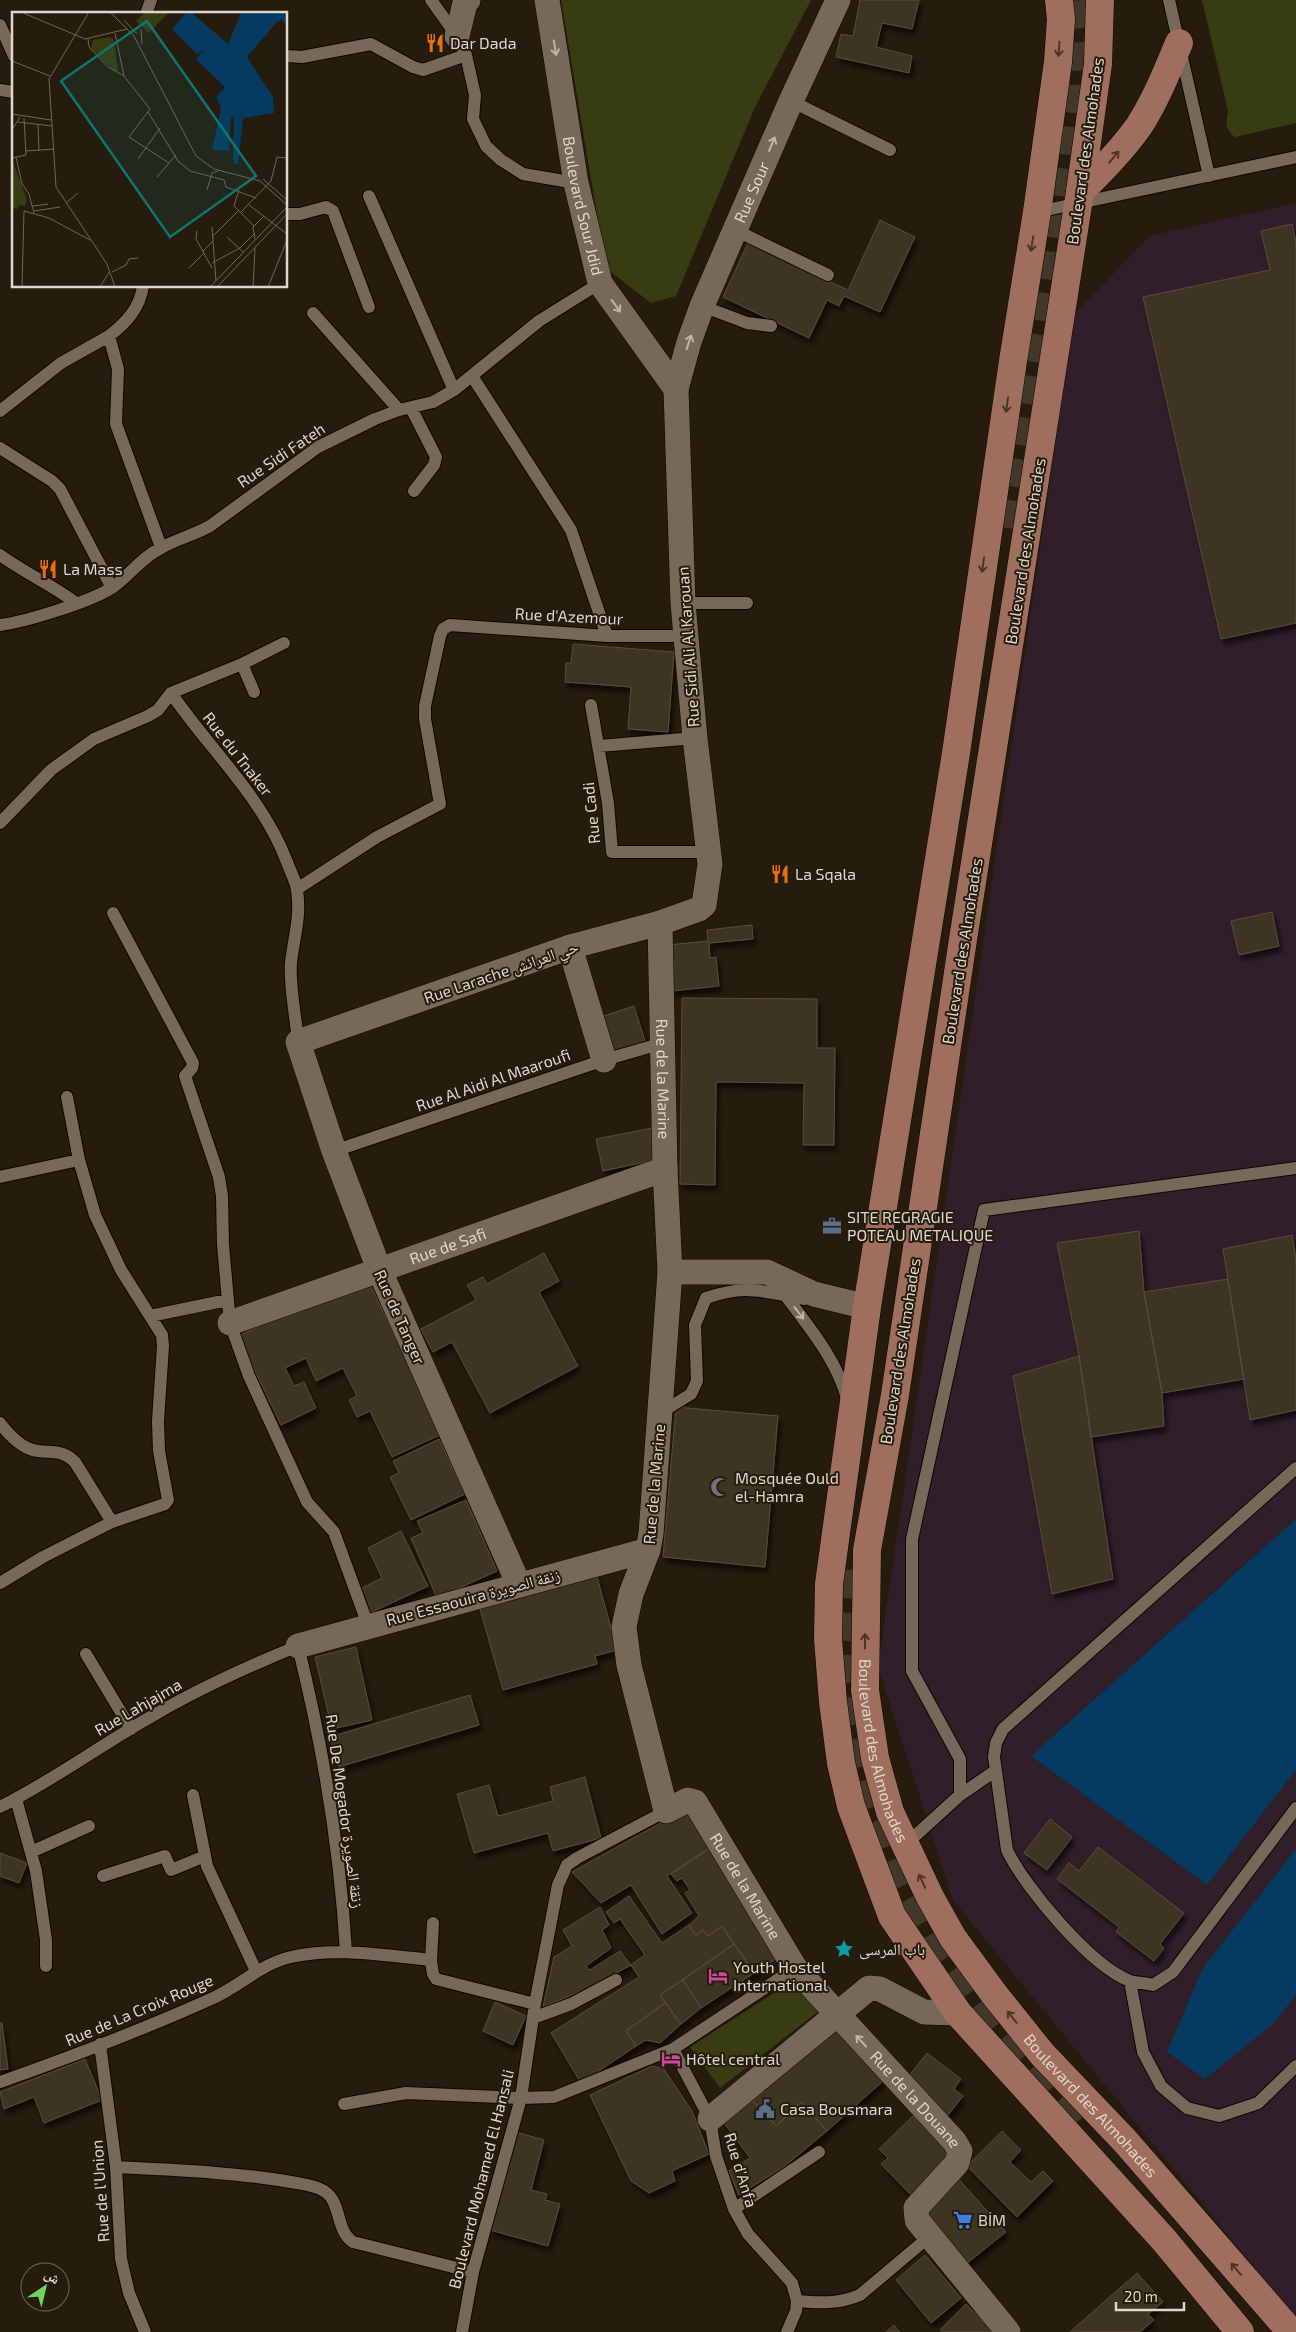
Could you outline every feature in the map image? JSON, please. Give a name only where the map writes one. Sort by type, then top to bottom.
[{"type":"main road","points":[[1059,0],[1061,19],[1058,62],[956,752],[857,1291],[853,1418],[829,1584],[828,1639],[833,1702],[841,1763],[851,1806],[892,1916],[958,2013],[1164,2240],[1240,2332]]},
{"type":"main road","name":"Boulevard des Almohades","points":[[1100,0],[1098,64],[1079,198],[942,1074],[895,1395],[867,1550],[865,1690],[875,1758],[890,1812],[930,1897],[953,1938],[994,1994],[1042,2054],[1131,2148],[1291,2332]]},
{"type":"main road","points":[[1079,198],[1139,125],[1161,86],[1179,43]]},
{"type":"main road","points":[[956,752],[993,755]]},
{"type":"main road","points":[[868,1853],[905,1844]]},
{"type":"street","points":[[461,46],[465,2],[468,0]]},
{"type":"street","name":"Boulevard Sour Jdid","points":[[547,0],[576,183],[600,283],[676,389]]},
{"type":"street","name":"Rue Sour","points":[[676,389],[689,342],[702,306],[791,101],[838,0]]},
{"type":"street","name":"Rue Sidi Ali Al Karouan","points":[[676,389],[683,603],[695,738],[710,864],[704,905]]},
{"type":"street","name":"Rue Larache حي العرائش","points":[[298,1042],[570,947],[660,923],[700,909],[704,905]]},
{"type":"street","name":"Rue de la Marine","points":[[660,923],[670,1272],[648,1550],[631,1594],[624,1627],[629,1665],[666,1811],[688,1800],[694,1801],[796,1968]]},
{"type":"street","points":[[570,947],[604,1060]]},
{"type":"street","name":"Rue de Tanger","points":[[298,1042],[334,1151],[379,1269],[520,1585]]},
{"type":"street","name":"Rue de Safi","points":[[229,1312],[379,1269],[666,1169]]},
{"type":"street","points":[[670,1272],[767,1272],[814,1294],[857,1291]]},
{"type":"street","name":"Rue Essaouira زنقة الصويرة","points":[[298,1646],[368,1625],[648,1550]]},
{"type":"street","name":"Rue de la Douane","points":[[796,1968],[954,2141],[960,2152],[958,2163],[916,2208],[917,2220],[1008,2332]]},
{"type":"street","points":[[710,2119],[838,2016],[864,1990],[873,1987],[924,2012],[958,2013]]},
{"type":"lane","points":[[147,12],[151,0]]},
{"type":"lane","points":[[431,0],[461,46],[475,95],[475,126],[490,150],[523,174],[576,183]]},
{"type":"lane","points":[[1169,0],[1210,176]]},
{"type":"lane","points":[[0,26],[12,52]]},
{"type":"lane","points":[[288,56],[302,56],[362,44],[371,44],[413,67],[424,70],[461,46]]},
{"type":"lane","points":[[791,101],[890,150]]},
{"type":"lane","points":[[1037,212],[1079,198],[1210,176],[1296,157]]},
{"type":"lane","points":[[368,196],[454,390]]},
{"type":"lane","points":[[288,214],[300,214],[326,207],[333,211],[369,306]]},
{"type":"lane","points":[[735,230],[828,275]]},
{"type":"lane","name":"Rue Sidi Fateh","points":[[0,625],[16,623],[76,603],[112,588],[161,547],[192,536],[210,526],[318,446],[405,409],[432,402],[454,390],[539,321],[600,283]]},
{"type":"lane","points":[[0,411],[60,363],[109,336],[125,324],[136,307],[142,288]]},
{"type":"lane","points":[[702,306],[747,323],[771,326]]},
{"type":"lane","points":[[313,313],[405,409],[436,457],[434,465],[414,491]]},
{"type":"lane","points":[[109,336],[118,369],[116,424],[161,547]]},
{"type":"lane","points":[[472,376],[571,530],[608,636]]},
{"type":"lane","points":[[0,448],[52,481],[60,489],[112,588]]},
{"type":"lane","points":[[0,555],[33,577],[56,588],[76,603]]},
{"type":"lane","points":[[683,603],[747,603]]},
{"type":"lane","name":"Rue d'Azemour","points":[[297,889],[377,837],[440,804],[425,712],[440,636],[443,629],[450,624],[608,636],[686,636]]},
{"type":"lane","points":[[0,823],[51,770],[94,739],[158,710],[171,693],[242,664],[284,643]]},
{"type":"lane","points":[[242,664],[254,692]]},
{"type":"lane","name":"Rue du Tnaker","points":[[171,693],[196,729],[234,772],[264,815],[277,837],[297,889],[299,916],[291,964],[298,1042]]},
{"type":"lane","name":"Rue Cadi","points":[[590,705],[608,803],[612,852],[709,852]]},
{"type":"lane","points":[[599,746],[695,738]]},
{"type":"lane","points":[[112,913],[193,1063],[192,1068],[185,1076],[219,1177],[222,1196],[223,1245],[229,1312],[248,1376],[307,1502],[334,1532],[368,1625]]},
{"type":"lane","name":"Rue Al Aidi Al Maaroufi","points":[[334,1151],[663,1042]]},
{"type":"lane","points":[[0,1583],[43,1557],[112,1522],[165,1504],[168,1500],[159,1451],[158,1421],[164,1346],[159,1328],[121,1270],[95,1214],[79,1160],[67,1097]]},
{"type":"lane","points":[[0,1177],[79,1160]]},
{"type":"lane","points":[[960,1795],[960,1759],[912,1671],[912,1539],[984,1210],[1296,1168]]},
{"type":"lane","points":[[660,1413],[691,1394],[697,1381],[695,1325],[706,1298],[728,1290],[754,1289],[807,1299],[857,1291]]},
{"type":"lane","points":[[785,1295],[818,1338],[842,1381],[853,1418]]},
{"type":"lane","points":[[150,1316],[229,1312]]},
{"type":"lane","points":[[0,1423],[26,1447],[38,1451],[63,1452],[69,1456],[75,1462],[112,1522]]},
{"type":"lane","points":[[1296,1468],[1003,1729],[996,1744],[995,1771],[1007,1850],[1013,1863],[1052,1916],[1102,1963],[1130,1981],[1153,1985],[1173,1972],[1296,1808]]},
{"type":"lane","name":"Rue Lahjajma","points":[[0,1807],[131,1729],[246,1667],[298,1646]]},
{"type":"lane","name":"Rue De Mogador زنقة الصويرة","points":[[298,1646],[324,1760],[340,1875],[346,1952]]},
{"type":"lane","points":[[86,1654],[131,1729]]},
{"type":"lane","points":[[905,1844],[960,1795],[995,1771]]},
{"type":"lane","points":[[193,1795],[201,1830],[204,1856],[256,1971]]},
{"type":"lane","points":[[16,1799],[36,1871],[46,1940],[46,1966]]},
{"type":"lane","name":"Boulevard Mohamed El Hansali","points":[[462,2332],[473,2272],[522,2098],[535,2004],[558,1885],[567,1865],[666,1811]]},
{"type":"lane","points":[[31,1852],[89,1826]]},
{"type":"lane","points":[[103,1876],[165,1856],[171,1870],[204,1856]]},
{"type":"lane","points":[[433,1923],[431,1961],[433,1974],[436,1979],[535,2004]]},
{"type":"lane","points":[[346,1952],[431,1961]]},
{"type":"lane","name":"Rue de La Croix Rouge","points":[[0,2082],[66,2059],[220,1995],[256,1971],[289,1957],[346,1952]]},
{"type":"lane","points":[[344,2104],[406,2093],[554,2098],[673,2049],[796,1968]]},
{"type":"lane","points":[[533,2018],[571,2004],[616,1980]]},
{"type":"lane","points":[[1130,1981],[1143,2052],[1161,2086],[1187,2108],[1219,2116],[1258,2103],[1296,2067]]},
{"type":"lane","name":"Rue de l'Union","points":[[100,2044],[116,2167],[121,2259],[129,2293],[145,2332]]},
{"type":"lane","name":"Rue d'Anfa","points":[[673,2049],[710,2119],[716,2156],[734,2209],[748,2234],[792,2283],[797,2301]]},
{"type":"lane","points":[[734,2209],[819,2152]]},
{"type":"lane","points":[[116,2167],[267,2178],[316,2187],[325,2191],[333,2200],[343,2233],[353,2242],[364,2247],[473,2272]]},
{"type":"lane","points":[[787,2332],[796,2311],[797,2301],[832,2303],[848,2300],[860,2295],[930,2236]]},
{"type":"shaded area","points":[[1296,203],[1296,1519],[1031,1756],[1207,1885],[1296,1770],[1296,2318],[953,1900],[878,1667],[1074,315],[1149,236]]},
{"type":"green space","points":[[561,0],[811,0],[755,107],[676,296],[651,303],[606,268]]},
{"type":"green space","points":[[1202,0],[1296,0],[1296,123],[1235,137],[1229,131],[1227,122],[1228,111]]},
{"type":"green space","points":[[799,1977],[824,2007],[720,2088],[690,2047]]},
{"type":"water","points":[[1296,1519],[1296,1770],[1207,1885],[1031,1756]]},
{"type":"water","points":[[1296,1849],[1296,1995],[1274,2023],[1205,2079],[1167,2052],[1203,1968]]},
{"type":"building","points":[[860,0],[919,0],[912,29],[882,23],[876,47],[912,56],[909,73],[836,57],[841,34],[853,36]]},
{"type":"building","points":[[880,220],[915,237],[880,312],[844,296],[839,306],[827,300],[809,338],[723,297],[748,243],[848,290]]},
{"type":"building","points":[[1292,224],[1296,243],[1296,623],[1221,639],[1143,297],[1270,270],[1261,231]]},
{"type":"building","points":[[573,644],[674,652],[668,732],[628,729],[631,687],[565,682],[566,663],[571,663]]},
{"type":"building","points":[[1272,912],[1279,946],[1239,955],[1231,921]]},
{"type":"building","points":[[752,925],[753,939],[709,943],[710,958],[716,957],[719,986],[672,991],[668,945],[708,941],[707,930]]},
{"type":"building","points":[[682,998],[817,999],[817,1048],[835,1048],[834,1145],[803,1145],[804,1083],[716,1082],[715,1185],[680,1184]]},
{"type":"building","points":[[634,1006],[645,1041],[607,1053],[595,1019]]},
{"type":"building","points":[[652,1128],[659,1159],[603,1171],[596,1139]]},
{"type":"building","points":[[1139,1231],[1144,1292],[1162,1393],[1164,1426],[1091,1437],[1079,1356],[1057,1243]]},
{"type":"building","points":[[1292,1235],[1296,1259],[1296,1410],[1250,1420],[1223,1249]]},
{"type":"building","points":[[544,1253],[559,1281],[539,1292],[578,1366],[490,1413],[452,1342],[433,1352],[421,1329],[476,1300],[467,1285],[483,1277],[487,1284]]},
{"type":"building","points":[[366,1276],[442,1434],[392,1457],[370,1411],[357,1417],[349,1400],[357,1396],[343,1368],[316,1381],[306,1358],[285,1368],[294,1386],[304,1382],[316,1408],[281,1425],[238,1336]]},
{"type":"building","points":[[1228,1279],[1244,1379],[1162,1393],[1144,1292]]},
{"type":"building","points":[[1079,1356],[1113,1579],[1052,1594],[1013,1376]]},
{"type":"building","name":"Mosquée Ould el-Hamra","points":[[676,1407],[778,1416],[765,1567],[663,1557]]},
{"type":"building","points":[[439,1439],[465,1494],[411,1520],[390,1477],[399,1473],[393,1461]]},
{"type":"building","points":[[466,1500],[497,1571],[437,1598],[411,1538],[423,1533],[417,1521]]},
{"type":"building","points":[[401,1531],[428,1586],[370,1613],[358,1590],[382,1578],[368,1548]]},
{"type":"building","points":[[597,1577],[617,1650],[595,1656],[597,1664],[503,1690],[480,1609]]},
{"type":"building","points":[[356,1647],[372,1720],[332,1729],[315,1657]]},
{"type":"building","points":[[470,1695],[479,1725],[339,1767],[330,1737]]},
{"type":"building","points":[[585,1777],[601,1838],[553,1851],[548,1833],[474,1853],[457,1794],[489,1785],[498,1816],[553,1801],[550,1787]]},
{"type":"building","points":[[684,1810],[693,1813],[711,1847],[667,1876],[692,1913],[662,1934],[631,1885],[601,1903],[572,1872]]},
{"type":"building","points":[[1050,1819],[1072,1837],[1047,1870],[1024,1853]]},
{"type":"building","points":[[711,1847],[777,1958],[754,1973],[722,1926],[708,1936],[703,1930],[696,1935],[689,1925],[699,1916],[685,1893],[690,1890],[682,1878],[677,1881],[671,1874]]},
{"type":"building","points":[[1098,1847],[1184,1913],[1160,1944],[1164,1948],[1154,1961],[1116,1932],[1119,1927],[1057,1879],[1069,1863],[1079,1871]]},
{"type":"building","points":[[0,1853],[27,1863],[19,1883],[0,1876]]},
{"type":"building","points":[[629,1896],[662,1943],[689,1925],[696,1935],[703,1930],[708,1936],[722,1926],[734,1944],[660,1995],[665,2003],[626,2031],[636,2046],[581,2083],[551,2033],[639,1977],[631,1965],[645,1955],[620,1919],[614,1923],[606,1912]]},
{"type":"building","points":[[600,1907],[609,1925],[602,1930],[611,1948],[586,1966],[590,1970],[620,1951],[631,1965],[586,1989],[543,2007],[554,1957],[572,1946],[563,1930]]},
{"type":"building","name":"Youth Hostel International","points":[[734,1944],[754,1973],[701,2008],[683,1980]]},
{"type":"building","points":[[683,1980],[701,2008],[681,2024],[660,1995]]},
{"type":"building","points":[[495,2002],[526,2016],[513,2045],[483,2031]]},
{"type":"building","points":[[665,2003],[681,2024],[660,2043],[646,2040],[636,2046],[626,2031]]},
{"type":"building","points":[[0,2023],[2,2023],[8,2069],[0,2070]]},
{"type":"building","points":[[836,2031],[883,2081],[827,2131],[801,2102],[776,2126],[752,2100]]},
{"type":"building","points":[[927,2053],[961,2079],[954,2089],[963,2096],[948,2115],[905,2081]]},
{"type":"building","points":[[85,2059],[102,2100],[44,2123],[34,2097],[4,2109],[0,2092]]},
{"type":"building","points":[[652,2066],[664,2069],[692,2111],[709,2154],[672,2171],[675,2181],[649,2193],[631,2181],[590,2095]]},
{"type":"building","points":[[752,2100],[776,2126],[801,2102],[827,2131],[785,2166],[739,2195],[729,2171],[750,2158],[722,2120]]},
{"type":"building","points":[[913,2116],[953,2157],[913,2197],[881,2164],[888,2158],[879,2149]]},
{"type":"building","points":[[1002,2131],[1021,2150],[1010,2162],[1031,2182],[1043,2171],[1053,2181],[1017,2217],[967,2166]]},
{"type":"building","points":[[516,2132],[544,2140],[531,2190],[547,2194],[545,2200],[560,2204],[548,2246],[490,2230]]},
{"type":"building","name":"BİM","points":[[956,2176],[1006,2232],[967,2263],[920,2208]]},
{"type":"building","points":[[925,2255],[961,2298],[931,2323],[896,2280]]},
{"type":"building","points":[[1137,2273],[1163,2302],[1148,2314],[1154,2320],[1140,2332],[1070,2332]]},
{"type":"building","points":[[966,2304],[993,2332],[942,2332],[940,2330]]},
{"type":"building","points":[[894,2325],[900,2332],[886,2332]]},
{"type":"tunnel","points":[[1084,0],[1087,61]]},
{"type":"tunnel","points":[[1014,529],[1041,342],[1064,156],[1069,108],[1069,34]]},
{"type":"tunnel","points":[[856,1571],[851,1629],[851,1658],[862,1754],[877,1815],[899,1871],[926,1924],[958,1975],[1033,2074],[1075,2124]]},
{"type":"place","name":"Dar Dada","points":[[435,43]]},
{"type":"place","name":"La Mass","points":[[48,569]]},
{"type":"place","name":"La Sqala","points":[[780,874]]},
{"type":"place","name":"SITE REGRAGIE POTEAU METALIQUE","points":[[832,1226]]},
{"type":"place","name":"Mosquée Ould el-Hamra","points":[[720,1487]]},
{"type":"place","name":"باب المرسى","points":[[844,1949]]},
{"type":"place","name":"Youth Hostel International","points":[[718,1976]]},
{"type":"place","name":"Hôtel central","points":[[671,2059]]},
{"type":"place","name":"Casa Bousmara","points":[[765,2109]]},
{"type":"place","name":"BİM","points":[[963,2220]]}]
